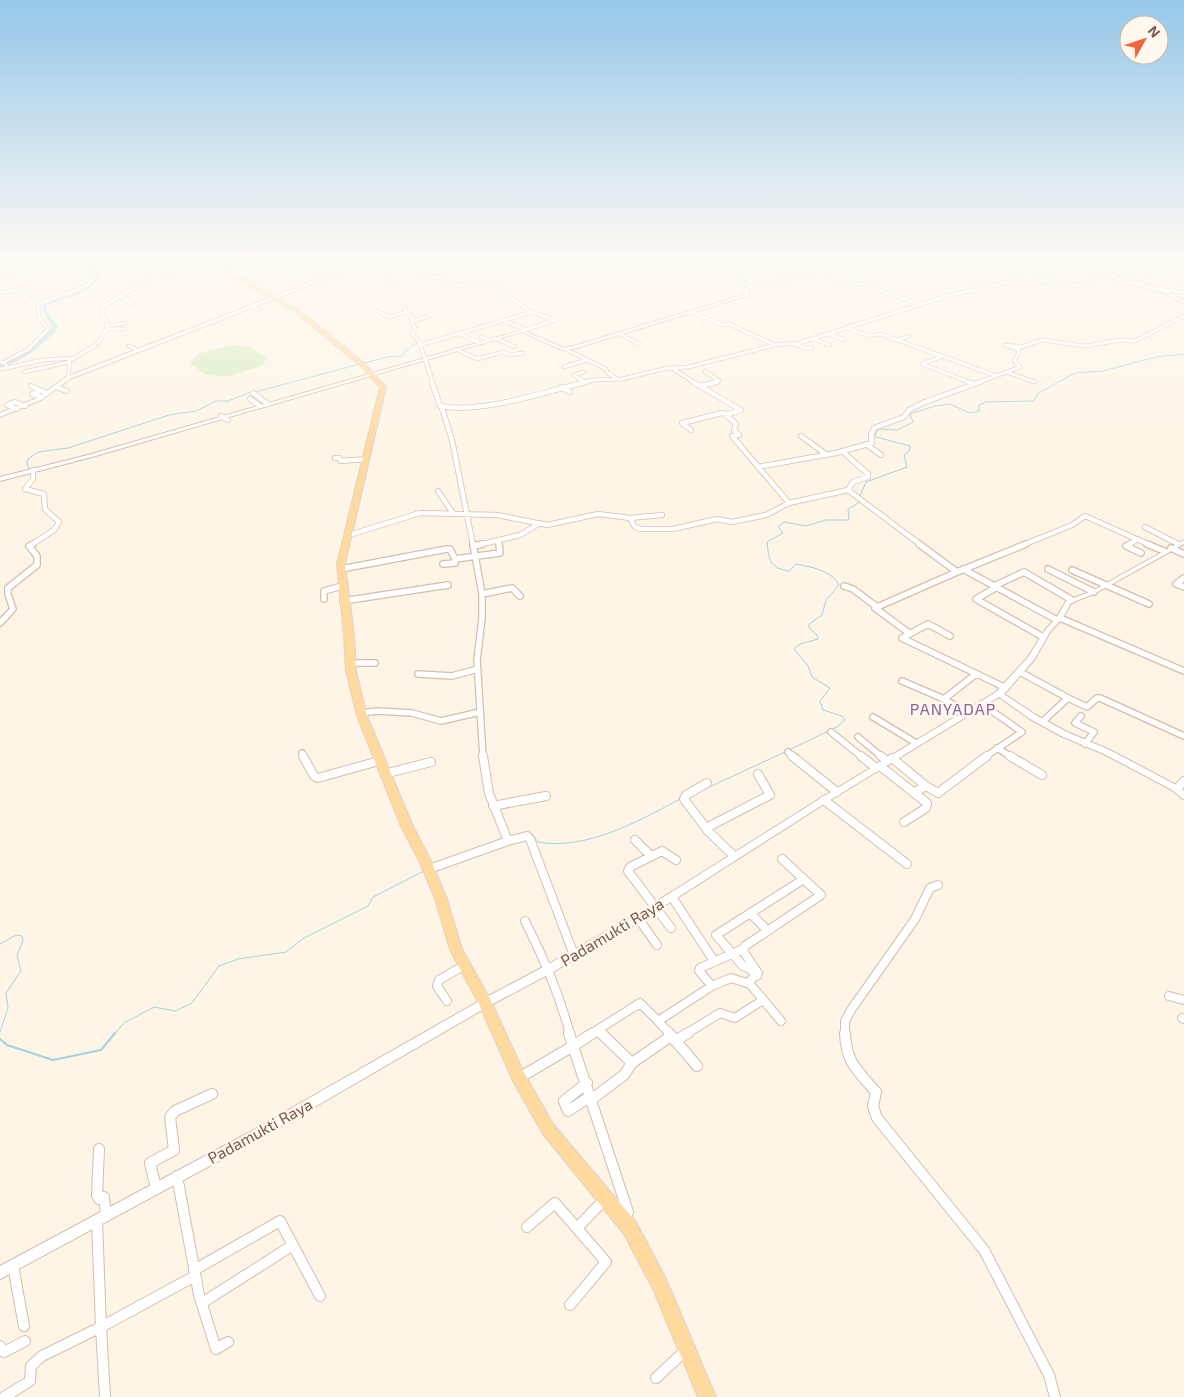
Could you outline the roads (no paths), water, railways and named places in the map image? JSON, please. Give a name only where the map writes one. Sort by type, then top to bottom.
[{"type":"main road","points":[[0,415],[25,406],[68,378],[207,323]]},
{"type":"main road","points":[[307,323],[368,370],[383,389],[341,569],[351,663],[361,713],[384,774],[406,824],[429,869],[441,899],[456,950],[485,1003],[520,1078],[548,1129],[604,1200],[630,1228],[660,1285],[707,1397]]},
{"type":"street","points":[[7,368],[3,362],[22,355],[40,340],[47,326],[45,323]]},
{"type":"street","points":[[0,369],[43,360],[72,358],[98,345],[108,326],[119,323]]},
{"type":"street","points":[[412,323],[415,328],[412,334],[419,341],[452,440],[482,594],[478,669],[482,751],[489,793],[508,841]]},
{"type":"street","points":[[420,346],[493,323]]},
{"type":"street","points":[[510,323],[577,351]]},
{"type":"street","points":[[0,479],[90,456],[221,416],[271,405],[368,370],[424,359],[545,323]]},
{"type":"street","points":[[568,348],[655,323]]},
{"type":"street","points":[[720,323],[729,324],[775,345]]},
{"type":"street","points":[[442,408],[487,406],[584,382],[617,379],[716,361],[775,345],[796,344],[863,323]]},
{"type":"street","points":[[758,467],[842,452],[874,442],[871,436],[874,428],[904,417],[909,410],[918,406],[1020,366],[1014,360],[1019,354],[1018,349],[1004,345],[1021,347],[1042,340],[1085,346],[1120,340],[1135,341],[1172,323]]},
{"type":"street","points":[[108,326],[124,329]]},
{"type":"street","points":[[848,328],[869,336],[880,334],[997,376]]},
{"type":"street","points":[[459,334],[478,342]]},
{"type":"street","points":[[620,334],[639,344]]},
{"type":"street","points":[[829,334],[844,340]]},
{"type":"street","points":[[897,340],[909,336]]},
{"type":"street","points":[[481,337],[488,340]]},
{"type":"street","points":[[495,338],[515,347]]},
{"type":"street","points":[[812,338],[830,345]]},
{"type":"street","points":[[796,344],[807,349],[812,347]]},
{"type":"street","points":[[129,346],[138,350]]},
{"type":"street","points":[[568,348],[606,369],[607,372],[617,379]]},
{"type":"street","points":[[456,349],[477,359],[503,352],[510,355],[523,353]]},
{"type":"street","points":[[943,356],[922,364],[974,384]]},
{"type":"street","points":[[68,378],[69,362],[72,358]]},
{"type":"street","points":[[564,368],[587,360]]},
{"type":"street","points":[[24,372],[69,362]]},
{"type":"street","points":[[672,368],[741,410],[682,423],[691,430]]},
{"type":"street","points":[[700,386],[719,382],[704,371]]},
{"type":"street","points":[[584,372],[574,375],[584,382]]},
{"type":"street","points":[[1006,372],[1035,382]]},
{"type":"street","points":[[31,386],[41,394]]},
{"type":"street","points":[[56,387],[67,391]]},
{"type":"street","points":[[561,387],[570,392]]},
{"type":"street","points":[[254,393],[271,405]]},
{"type":"street","points":[[250,399],[260,406]]},
{"type":"street","points":[[17,409],[7,405],[14,402],[25,406]]},
{"type":"street","points":[[727,414],[726,416],[736,424],[734,430],[739,435],[732,436],[789,503]]},
{"type":"street","points":[[221,416],[228,420]]},
{"type":"street","points":[[802,436],[827,455]]},
{"type":"street","points":[[866,444],[881,455]]},
{"type":"street","points":[[630,518],[635,527],[639,529],[666,530],[717,519],[729,522],[748,520],[772,513],[789,503],[848,490],[853,482],[868,475],[842,452]]},
{"type":"street","points":[[335,458],[341,460],[367,459]]},
{"type":"street","points":[[0,623],[14,609],[8,594],[8,588],[37,565],[37,556],[29,546],[54,530],[59,522],[45,509],[44,494],[25,489],[33,479],[29,471]]},
{"type":"street","points":[[848,490],[957,572]]},
{"type":"street","points":[[438,491],[452,512]]},
{"type":"street","points":[[348,534],[420,513],[452,512],[455,514],[497,515],[540,523],[561,523],[598,514],[630,518],[662,515]]},
{"type":"street","points":[[877,607],[963,569],[1072,525],[1085,516],[1138,539],[1178,545]]},
{"type":"street","points":[[473,546],[520,535],[540,523]]},
{"type":"street","points":[[1145,527],[1178,545],[1184,554]]},
{"type":"street","points":[[1138,539],[1126,546],[1141,553]]},
{"type":"street","points":[[455,559],[500,553],[498,540]]},
{"type":"street","points":[[1039,635],[976,599],[996,586],[1024,572],[1072,600],[1106,585],[1178,545]]},
{"type":"street","points":[[341,569],[447,549],[450,550],[455,559]]},
{"type":"street","points":[[443,564],[455,563],[455,559]]},
{"type":"street","points":[[963,569],[1058,619],[1184,671]]},
{"type":"street","points":[[1048,569],[1092,591]]},
{"type":"street","points":[[1072,570],[1149,604]]},
{"type":"street","points":[[1184,578],[1176,584],[1184,587]]},
{"type":"street","points":[[343,601],[448,585]]},
{"type":"street","points":[[324,599],[324,591],[342,586]]},
{"type":"street","points":[[844,586],[853,589],[877,607],[876,610],[909,633]]},
{"type":"street","points":[[482,594],[512,588],[520,596]]},
{"type":"street","name":"Padamukti Raya","points":[[0,1273],[252,1137],[485,1003],[638,918],[824,800],[982,704],[1020,672],[1036,652],[1039,635],[1058,619],[1067,604],[1072,600]]},
{"type":"street","points":[[950,636],[929,624],[902,638],[1002,688],[1042,722],[1085,744],[1124,760],[1177,789],[1184,796]]},
{"type":"street","points":[[351,663],[376,663]]},
{"type":"street","points":[[418,674],[452,676],[478,669]]},
{"type":"street","points":[[1020,672],[1087,707],[1097,698],[1100,698],[1184,736]]},
{"type":"street","points":[[944,699],[976,674]]},
{"type":"street","points":[[902,681],[944,699],[967,713]]},
{"type":"street","points":[[1042,722],[1068,698]]},
{"type":"street","points":[[831,732],[938,793],[997,748],[1022,732],[982,704]]},
{"type":"street","points":[[361,713],[377,711],[412,713],[441,721],[480,712]]},
{"type":"street","points":[[1081,716],[1075,723],[1095,730],[1085,744]]},
{"type":"street","points":[[873,717],[916,743]]},
{"type":"street","points":[[858,737],[927,803],[926,808],[904,822]]},
{"type":"street","points":[[997,748],[1042,775]]},
{"type":"street","points":[[788,752],[837,792]]},
{"type":"street","points":[[302,754],[314,776],[318,778],[379,761]]},
{"type":"street","points":[[384,774],[431,762]]},
{"type":"street","points":[[706,828],[770,795],[758,774]]},
{"type":"street","points":[[1177,789],[1184,781]]},
{"type":"street","points":[[707,783],[686,795],[684,799],[706,828],[734,856]]},
{"type":"street","points":[[915,792],[926,786]]},
{"type":"street","points":[[493,806],[546,796]]},
{"type":"street","points":[[824,800],[907,864]]},
{"type":"street","points":[[429,869],[526,836],[530,839],[574,955]]},
{"type":"street","points":[[636,840],[651,856]]},
{"type":"street","points":[[671,928],[628,871],[630,867],[663,851],[676,860]]},
{"type":"street","points":[[712,986],[699,971],[714,961],[743,949],[821,895],[782,859]]},
{"type":"street","points":[[757,976],[732,954],[716,935],[804,879]]},
{"type":"street","points":[[938,886],[930,888],[915,919],[851,1010],[845,1022],[846,1049],[852,1064],[876,1092],[873,1106],[877,1118],[984,1250],[1049,1375],[1055,1397]]},
{"type":"street","points":[[672,896],[714,961]]},
{"type":"street","points":[[750,913],[768,931]]},
{"type":"street","points":[[638,918],[658,945]]},
{"type":"street","points":[[525,921],[549,969],[559,996],[573,1046],[587,1083],[628,1212],[623,1221]]},
{"type":"street","points":[[743,949],[757,970],[757,976],[748,984]]},
{"type":"street","points":[[447,1001],[437,986],[439,980],[465,965]]},
{"type":"street","points":[[658,1021],[712,986],[731,978],[748,984],[781,1021]]},
{"type":"street","points":[[1169,996],[1184,1000]]},
{"type":"street","points":[[587,1083],[564,1101],[568,1111],[624,1075],[632,1064],[720,1012],[735,1018],[763,1000]]},
{"type":"street","points":[[520,1078],[640,1004],[644,1005],[697,1066]]},
{"type":"street","points":[[598,1030],[632,1064]]},
{"type":"street","points":[[156,1188],[150,1163],[174,1150],[170,1117],[175,1111],[212,1094]]},
{"type":"street","points":[[99,1149],[97,1196],[98,1199],[104,1197],[101,1219],[101,1327],[105,1397]]},
{"type":"street","points":[[177,1176],[195,1273],[216,1349],[228,1342]]},
{"type":"street","points":[[577,1228],[604,1200]]},
{"type":"street","points":[[527,1227],[555,1203],[606,1263],[570,1305]]},
{"type":"street","points":[[4,1397],[28,1383],[31,1378],[31,1366],[42,1356],[101,1327],[195,1273],[279,1221],[282,1222],[320,1296]]},
{"type":"street","points":[[202,1303],[294,1245]]},
{"type":"street","points":[[13,1266],[24,1326]]},
{"type":"street","points":[[0,1346],[4,1352],[26,1341]]},
{"type":"street","points":[[656,1378],[687,1349]]},
{"type":"waterway","points":[[0,366],[17,360],[38,346],[56,327],[53,323]]},
{"type":"waterway","points":[[364,363],[388,357],[402,356],[411,346],[420,342]]},
{"type":"waterway","points":[[860,496],[866,482],[907,467],[904,455],[910,450],[910,446],[876,437],[875,435],[878,429],[897,430],[913,422],[910,414],[935,406],[950,404],[970,413],[979,411],[979,405],[986,402],[1034,401],[1037,394],[1075,373],[1103,371],[1156,357],[1184,354]]},
{"type":"waterway","points":[[255,392],[360,364]]},
{"type":"waterway","points":[[30,471],[27,464],[28,459],[38,452],[68,448],[169,415],[196,411],[216,401],[228,401],[251,392]]},
{"type":"waterway","points":[[789,750],[837,727],[845,720],[842,716],[823,710],[820,701],[830,688],[812,677],[808,666],[794,649],[800,644],[818,639],[817,635],[809,628],[809,624],[822,615],[826,600],[839,585],[831,576],[814,568],[796,564],[789,571],[777,568],[771,562],[767,542],[783,533],[778,527],[784,522],[806,526],[826,520],[849,520],[848,509],[860,502]]},
{"type":"waterway","points":[[705,789],[785,752]]},
{"type":"waterway","points":[[528,834],[532,834],[538,842],[556,844],[593,838],[629,825],[680,799]]},
{"type":"waterway","points":[[114,1034],[124,1023],[154,1007],[175,1011],[192,1003],[219,966],[238,959],[286,952],[304,938],[368,906],[373,897],[424,871]]},
{"type":"waterway","points":[[0,944],[16,935],[22,936],[23,940],[17,955],[21,971],[6,993],[8,1008],[0,1032]]},
{"type":"waterway","points":[[0,1039],[7,1045],[53,1060],[101,1050],[115,1033]]},
{"type":"district","name":"PANYADAP","points":[[953,709]]}]
